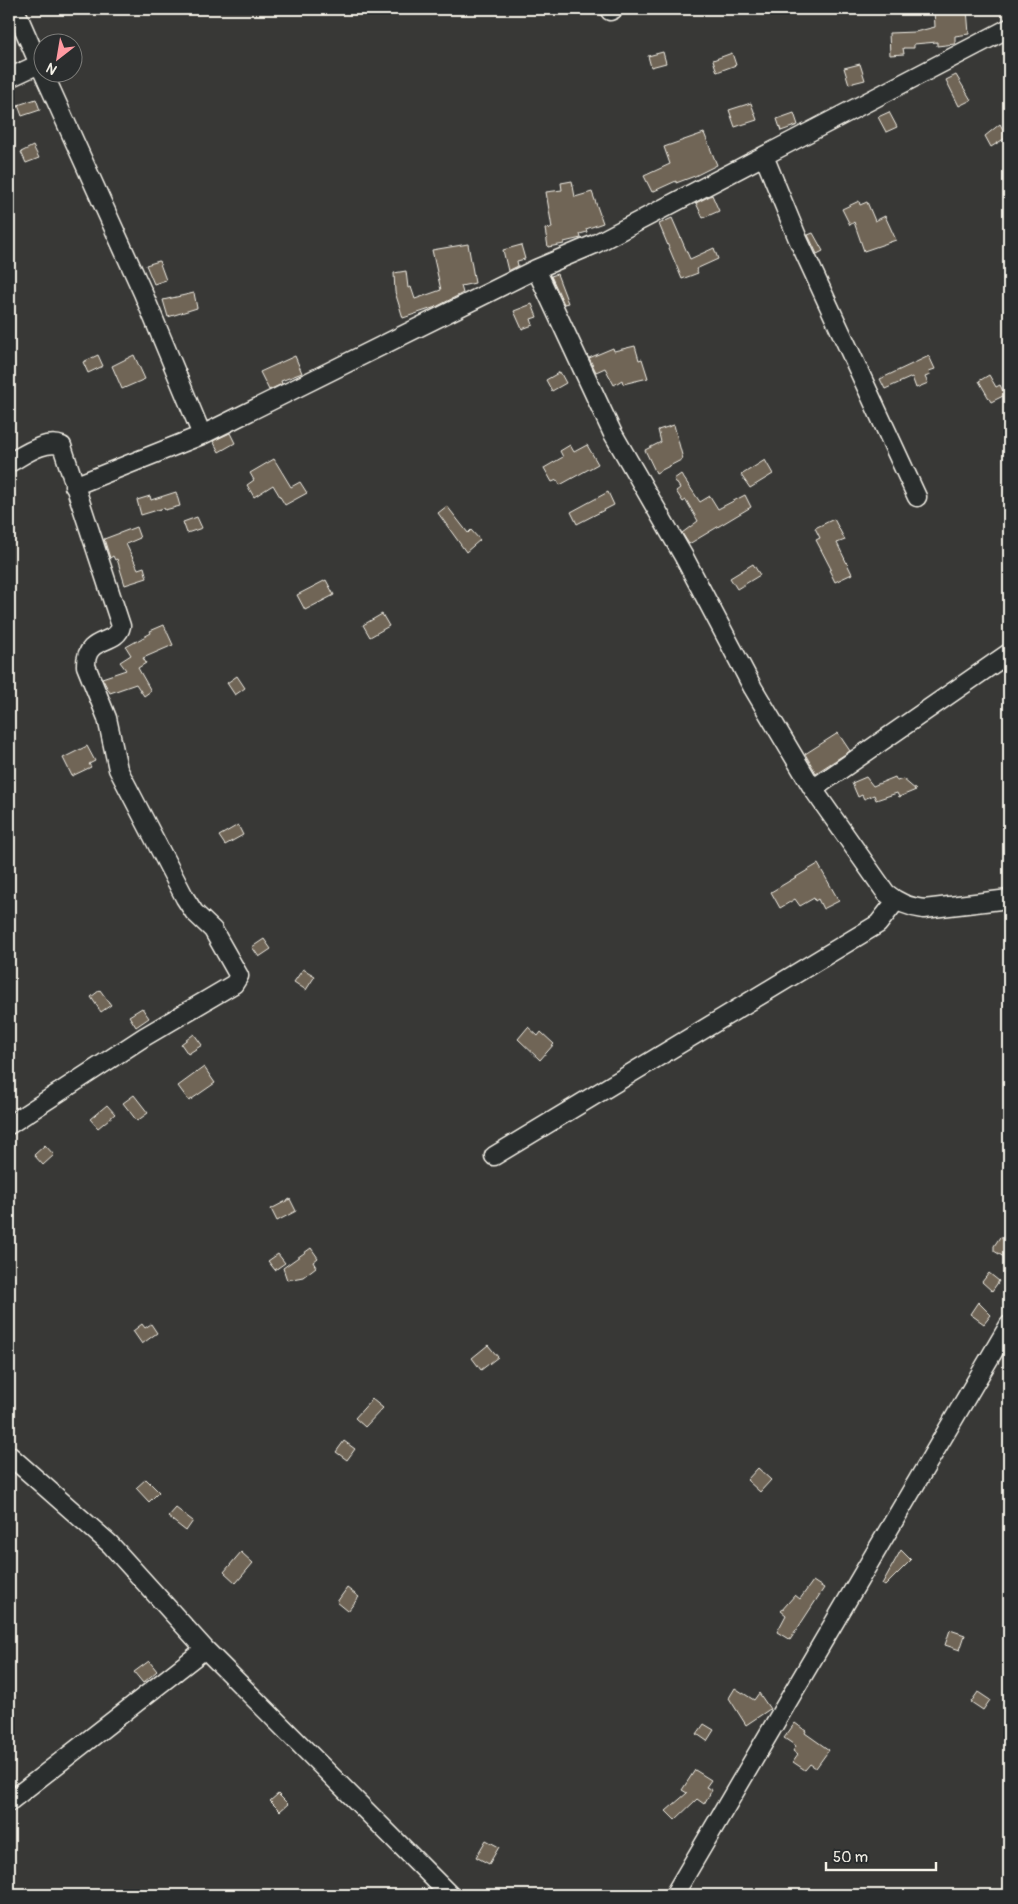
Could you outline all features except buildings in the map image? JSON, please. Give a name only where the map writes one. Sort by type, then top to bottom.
[{"type":"street","points":[[15,9],[32,47]]},
{"type":"street","points":[[74,486],[202,435],[536,269],[595,244],[1009,28]]},
{"type":"street","points":[[9,78],[32,72]]},
{"type":"street","points":[[48,82],[143,294],[202,435]]},
{"type":"street","points":[[764,156],[798,239],[917,497]]},
{"type":"street","points":[[536,269],[612,432],[684,558],[754,688],[813,788],[886,893],[896,901],[911,907],[924,909],[1009,899]]},
{"type":"street","points":[[9,463],[47,444],[55,443],[62,446],[121,626],[116,634],[92,646],[86,659],[86,666],[107,718],[118,769],[185,898],[194,912],[213,930],[239,976],[234,984],[144,1037],[9,1125]]},
{"type":"street","points":[[813,788],[1009,653]]},
{"type":"street","points":[[494,1156],[878,924],[896,901]]},
{"type":"street","points":[[674,1895],[1009,1325]]},
{"type":"street","points":[[9,1455],[110,1544],[205,1649],[450,1895]]},
{"type":"street","points":[[9,1802],[205,1649]]}]
